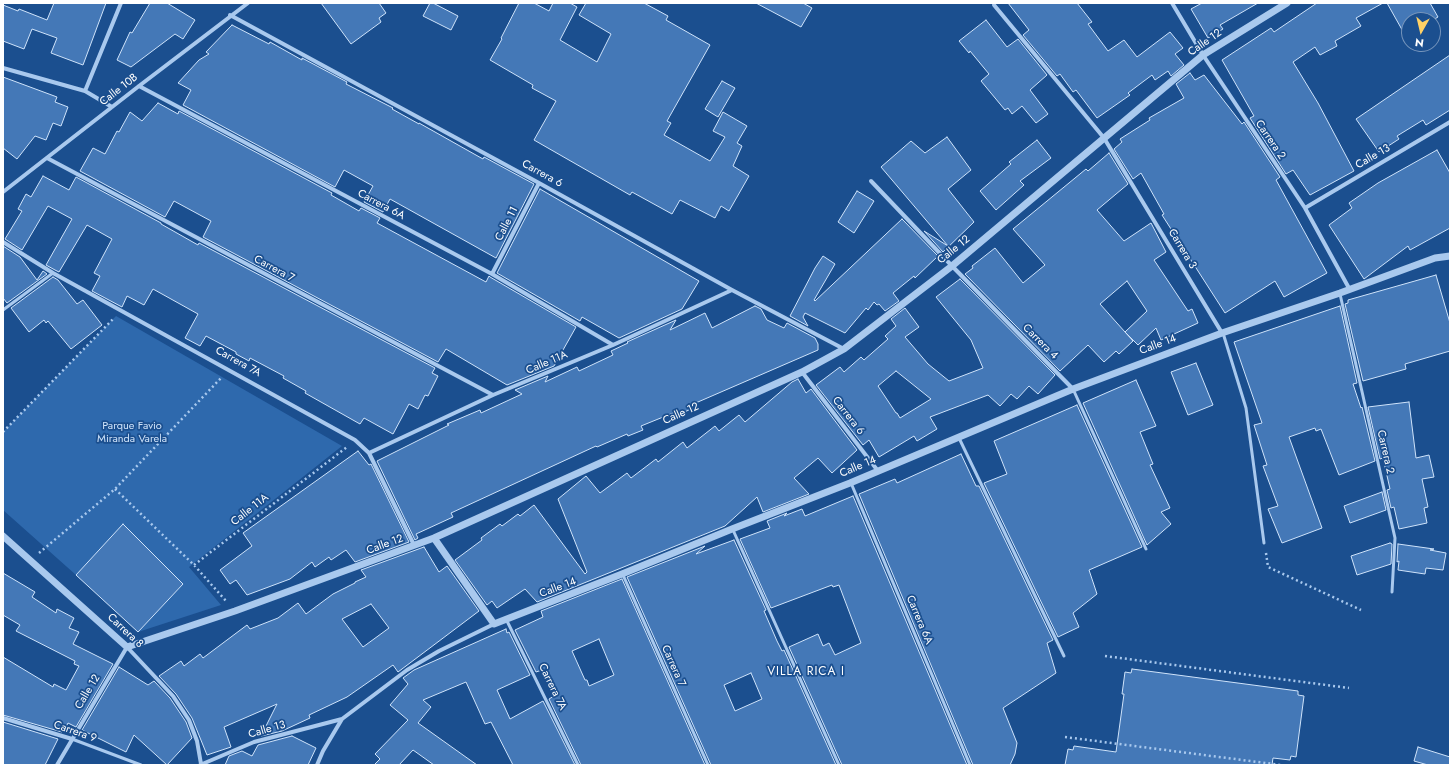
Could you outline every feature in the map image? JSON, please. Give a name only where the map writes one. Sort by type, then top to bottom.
[{"type":"street","points":[[85,91],[121,3]]},
{"type":"street","name":"Calle 10B","points":[[3,192],[230,15],[248,3]]},
{"type":"street","name":"Carrera 2","points":[[1172,3],[1203,55],[1305,208],[1350,290]]},
{"type":"street","name":"Calle 12","points":[[57,765],[127,647],[235,611],[434,538],[802,372],[844,349],[952,266],[1203,55],[1287,3]]},
{"type":"street","name":"Carrera 3","points":[[994,5],[1104,138],[1222,333]]},
{"type":"street","name":"Carrera 6","points":[[230,15],[539,182],[732,290],[844,349]]},
{"type":"street","points":[[3,68],[85,91],[112,107]]},
{"type":"street","name":"Carrera 6A","points":[[139,86],[492,274],[613,345]]},
{"type":"street","name":"Calle 13","points":[[1305,208],[1450,122]]},
{"type":"street","name":"Carrera 7","points":[[46,158],[493,395]]},
{"type":"street","name":"Carrera 4","points":[[872,181],[952,266],[1073,389]]},
{"type":"street","name":"Calle 11","points":[[492,274],[539,182]]},
{"type":"street","name":"Carrera 7A","points":[[3,242],[53,272],[355,440],[369,452],[414,546]]},
{"type":"street","name":"Calle 14","points":[[317,765],[323,751],[342,719],[407,670],[439,651],[494,624],[850,483],[1073,389],[1222,333],[1350,290],[1435,258],[1450,256]]},
{"type":"street","name":"Calle 11A","points":[[369,452],[493,395],[613,345],[732,290]]},
{"type":"street","name":"Carrera 6","points":[[802,372],[878,471]]},
{"type":"street","name":"Carrera 8","points":[[3,536],[127,647],[173,696],[189,720],[198,742],[200,764]]},
{"type":"street","points":[[434,538],[494,624]]},
{"type":"street","name":"Carrera 9","points":[[3,718],[72,739]]},
{"type":"street","name":"Calle 13","points":[[200,764],[254,742],[342,719]]},
{"type":"lane","points":[[3,310],[53,272]]},
{"type":"lane","name":"Carrera 2","points":[[1340,293],[1395,538],[1392,592]]},
{"type":"lane","name":"Carrera 3","points":[[1222,333],[1246,408],[1264,543]]},
{"type":"lane","name":"Carrera 4","points":[[1073,389],[1146,549]]},
{"type":"lane","points":[[958,437],[1064,656]]},
{"type":"lane","name":"Carrera 6A","points":[[850,483],[970,765]]},
{"type":"lane","points":[[732,529],[839,765]]},
{"type":"lane","name":"Carrera 7","points":[[622,574],[708,765]]},
{"type":"lane","name":"Carrera 7A","points":[[506,619],[578,765]]},
{"type":"lane","name":"Carrera 9","points":[[72,739],[141,765]]},
{"type":"path","points":[[3,432],[122,310]]},
{"type":"path","points":[[30,561],[115,489],[229,369]]},
{"type":"path","name":"Calle 11A","points":[[194,565],[355,440]]},
{"type":"path","points":[[115,489],[194,565],[235,611]]},
{"type":"path","points":[[1264,543],[1268,567],[1361,610]]},
{"type":"path","points":[[1105,656],[1349,688]]},
{"type":"path","points":[[1065,737],[1281,765]]},
{"type":"green space","name":"Parque Favio Miranda Varela","points":[[116,316],[342,446],[189,567],[221,605],[138,632],[183,584],[123,525],[76,575],[3,510],[3,432]]},
{"type":"building","points":[[54,3],[106,3],[83,65],[51,53],[57,38],[32,29],[24,49],[3,41],[3,5],[18,11],[19,9],[47,20]]},
{"type":"building","points":[[150,3],[167,3],[195,20],[183,39],[175,34],[131,67],[117,60],[130,32],[132,33]]},
{"type":"building","points":[[321,3],[379,3],[386,13],[379,18],[381,22],[351,44]]},
{"type":"building","points":[[430,3],[433,3],[458,16],[451,30],[423,16]]},
{"type":"building","points":[[519,3],[534,3],[549,11],[553,3],[570,3],[577,7],[560,40],[597,62],[611,34],[579,15],[586,3],[644,3],[668,16],[666,20],[710,45],[667,121],[671,123],[664,135],[710,161],[725,137],[713,131],[723,112],[747,126],[737,143],[742,146],[733,166],[749,176],[729,211],[721,206],[715,218],[680,200],[672,214],[632,192],[630,195],[534,140],[556,101],[532,88],[533,85],[490,60]]},
{"type":"building","points":[[756,3],[803,3],[812,8],[801,27]]},
{"type":"building","points":[[1008,3],[1077,3],[1092,22],[1088,24],[1108,51],[1124,40],[1137,57],[1170,32],[1183,48],[1175,54],[1184,65],[1171,76],[1168,71],[1155,80],[1152,75],[1128,93],[1130,95],[1097,118],[1076,90],[1073,92],[1060,74],[1057,76],[1023,35],[1029,30]]},
{"type":"building","points":[[1202,3],[1258,3],[1220,25],[1223,29],[1208,38],[1191,9]]},
{"type":"building","points":[[1317,3],[1383,3],[1356,18],[1361,26],[1335,41],[1337,46],[1320,55],[1315,47],[1293,62],[1318,103],[1354,171],[1310,195],[1293,170],[1286,174],[1250,118],[1254,116],[1222,60],[1271,28],[1274,32]]},
{"type":"building","points":[[1387,3],[1430,3],[1435,12],[1401,12],[1401,28]]},
{"type":"building","points":[[986,20],[1007,47],[1018,39],[1047,75],[1030,90],[1048,114],[1036,123],[1022,106],[1012,114],[1008,108],[1005,110],[981,81],[989,74],[970,51],[969,53],[959,41]]},
{"type":"building","points":[[232,25],[269,44],[270,42],[302,60],[302,58],[347,82],[346,84],[393,108],[392,109],[483,159],[484,157],[534,184],[496,258],[390,199],[383,212],[364,202],[373,186],[344,170],[335,187],[183,105],[191,90],[178,83],[199,60],[209,54],[206,52]]},
{"type":"building","points":[[1450,55],[1450,110],[1426,125],[1423,120],[1397,136],[1399,139],[1379,152],[1356,119]]},
{"type":"building","points":[[1190,73],[1195,80],[1204,75],[1242,124],[1244,122],[1280,177],[1276,180],[1327,273],[1284,297],[1275,281],[1225,313],[1162,215],[1164,214],[1141,173],[1133,179],[1114,149],[1122,142],[1120,139],[1150,120],[1149,118],[1184,98],[1176,84]]},
{"type":"building","points":[[3,77],[57,97],[55,102],[68,107],[61,126],[53,123],[46,140],[35,136],[17,159],[3,148]]},
{"type":"building","points":[[722,81],[735,88],[718,117],[705,109]]},
{"type":"building","points":[[158,103],[178,114],[179,111],[332,193],[331,195],[359,211],[361,208],[380,218],[377,223],[486,282],[489,276],[576,327],[554,366],[507,385],[446,349],[438,362],[203,237],[211,221],[174,201],[165,217],[80,171],[93,148],[105,154],[117,131],[119,132],[130,112],[142,121]]},
{"type":"building","points":[[947,137],[971,170],[948,189],[974,222],[943,252],[924,231],[948,246],[881,167],[911,141],[925,153]]},
{"type":"building","points":[[1037,140],[1051,158],[1020,181],[1024,185],[996,210],[980,191],[1011,164],[1009,162]]},
{"type":"building","points":[[1437,150],[1450,173],[1450,228],[1410,250],[1408,246],[1364,279],[1329,225],[1352,208],[1349,203],[1378,183]]},
{"type":"building","points":[[1109,153],[1128,184],[1097,210],[1124,241],[1151,223],[1166,252],[1154,260],[1188,311],[1192,309],[1198,323],[1161,340],[1156,328],[1138,345],[1125,332],[1133,341],[1119,354],[1116,351],[1104,362],[1088,345],[1060,371],[965,274],[973,268],[972,266],[995,248],[1023,283],[1045,265],[1013,229],[1086,169],[1088,171]],"holes":[[[1127,281],[1147,311],[1125,332],[1100,304]]]},
{"type":"building","points":[[43,176],[69,190],[76,177],[161,223],[198,245],[199,243],[435,368],[432,373],[438,376],[428,396],[425,395],[418,409],[409,404],[393,434],[364,418],[360,424],[305,393],[306,391],[283,378],[284,376],[250,358],[249,361],[236,354],[236,352],[206,336],[200,346],[185,338],[198,314],[153,289],[144,305],[127,296],[122,307],[92,291],[100,276],[94,273],[112,239],[87,225],[59,272],[46,265],[72,219],[48,206],[22,250],[5,239],[22,211],[18,209],[26,194],[31,197]]},
{"type":"building","points":[[540,189],[699,281],[682,309],[619,338],[582,317],[580,321],[497,273]]},
{"type":"building","points":[[857,191],[874,201],[854,233],[838,222]]},
{"type":"building","points":[[902,219],[938,256],[915,278],[914,276],[893,293],[899,301],[885,311],[879,304],[877,305],[874,302],[868,310],[866,308],[845,333],[805,313],[803,317],[808,326],[790,316],[815,268],[823,256],[835,264],[814,300],[815,301]]},
{"type":"building","points":[[3,246],[20,257],[37,280],[43,271],[47,274],[7,303],[3,298]]},
{"type":"building","points":[[1436,275],[1450,323],[1450,351],[1405,364],[1406,369],[1363,381],[1345,304],[1348,303],[1348,300]]},
{"type":"building","points":[[53,277],[58,280],[77,304],[83,300],[102,325],[71,349],[48,321],[46,323],[44,320],[29,332],[11,308]]},
{"type":"building","points":[[960,279],[1055,375],[1038,394],[1029,386],[1017,399],[1011,394],[1000,406],[988,395],[930,417],[937,429],[917,441],[914,436],[879,457],[869,440],[863,445],[816,385],[840,367],[844,372],[861,357],[864,360],[888,339],[885,336],[896,326],[891,319],[905,308],[919,327],[905,337],[928,364],[949,381],[983,368],[971,340],[936,297]],"holes":[[[896,371],[931,399],[900,418],[878,386]]]},
{"type":"building","points":[[755,306],[761,309],[767,320],[784,328],[787,323],[815,338],[818,344],[818,350],[691,405],[693,408],[674,417],[673,413],[641,426],[643,430],[628,436],[627,434],[597,447],[596,446],[451,513],[453,517],[416,534],[418,538],[415,540],[377,461],[449,425],[447,424],[480,410],[481,413],[522,394],[515,390],[548,376],[545,382],[577,367],[579,371],[613,355],[611,351],[628,343],[627,342],[676,320],[670,330],[705,313],[712,328]]},
{"type":"building","points":[[1340,306],[1357,383],[1353,384],[1361,408],[1362,407],[1375,461],[1339,475],[1321,429],[1316,431],[1315,428],[1289,437],[1322,528],[1282,543],[1268,509],[1278,506],[1263,466],[1267,465],[1254,425],[1262,423],[1234,342]]},
{"type":"building","points":[[1196,363],[1213,405],[1188,415],[1171,372]]},
{"type":"building","points":[[798,379],[806,393],[811,389],[857,450],[832,473],[818,458],[794,478],[809,494],[763,512],[757,497],[725,526],[537,602],[525,589],[497,608],[492,601],[487,605],[455,560],[482,540],[481,538],[500,524],[502,526],[518,514],[520,516],[534,505],[585,574],[587,572],[558,499],[586,476],[600,493],[627,473],[631,478],[656,459],[658,462],[683,442],[687,448],[715,426],[719,431],[739,415],[745,422],[792,382]]},
{"type":"building","points":[[1136,380],[1156,426],[1140,432],[1153,464],[1150,465],[1170,508],[1161,512],[1171,524],[1147,545],[1083,403]]},
{"type":"building","points":[[1409,402],[1416,458],[1429,455],[1434,477],[1422,479],[1428,507],[1424,508],[1427,523],[1399,529],[1394,507],[1391,508],[1387,490],[1390,489],[1383,458],[1380,459],[1368,407]]},
{"type":"building","points":[[1077,405],[1142,547],[1089,570],[1097,594],[1073,613],[1079,627],[1058,637],[984,483],[1007,474],[994,441]]},
{"type":"building","points":[[358,451],[369,465],[371,464],[409,542],[355,562],[346,550],[331,560],[329,557],[315,567],[312,562],[290,579],[247,595],[236,580],[230,584],[220,570],[252,546],[243,533]]},
{"type":"building","points":[[961,454],[976,486],[979,486],[1053,640],[1047,643],[1056,673],[1003,708],[1017,743],[1015,754],[1010,765],[973,765],[859,494],[895,479],[897,483]]},
{"type":"building","points":[[1382,492],[1386,510],[1350,523],[1344,506]]},
{"type":"building","points":[[853,496],[967,765],[842,765],[789,647],[818,634],[823,646],[829,643],[835,655],[861,643],[839,585],[833,587],[832,585],[771,608],[740,539],[770,528],[767,521],[787,513],[784,516],[802,509],[805,516]]},
{"type":"building","points":[[123,524],[183,584],[138,632],[76,575]]},
{"type":"building","points":[[734,540],[766,610],[764,611],[777,641],[782,651],[784,650],[836,765],[711,765],[627,577],[705,546],[696,554]],"holes":[[[751,673],[762,699],[735,711],[724,685]]]},
{"type":"building","points":[[1390,543],[1392,544],[1391,564],[1357,575],[1351,556]]},
{"type":"building","points":[[1398,544],[1434,549],[1430,550],[1446,553],[1443,570],[1426,568],[1425,574],[1398,570]]},
{"type":"building","points":[[424,547],[439,572],[447,566],[479,611],[398,672],[393,665],[347,697],[309,715],[310,718],[282,731],[261,736],[277,704],[224,727],[231,747],[207,755],[192,718],[176,694],[159,676],[181,661],[184,666],[200,654],[203,658],[247,625],[250,629],[278,618],[298,603],[306,614],[333,594],[366,577],[361,570]],"holes":[[[371,604],[389,628],[363,647],[342,619]]]},
{"type":"building","points":[[3,573],[35,592],[32,597],[56,613],[57,609],[74,618],[69,628],[79,632],[73,644],[113,664],[76,727],[68,723],[62,732],[3,715],[3,657],[53,687],[54,684],[66,690],[79,666],[74,664],[75,661],[16,631],[20,625],[3,615]]},
{"type":"building","points":[[622,579],[705,765],[581,765],[549,699],[554,696],[542,670],[536,672],[515,630],[543,617],[541,611]],"holes":[[[599,639],[614,675],[589,686],[572,651]]]},
{"type":"building","points":[[506,629],[507,633],[509,632],[530,675],[497,690],[510,719],[543,701],[575,765],[513,765],[491,722],[485,724],[466,682],[423,700],[431,707],[418,723],[477,765],[434,765],[413,750],[399,765],[374,765],[380,759],[375,754],[408,720],[390,705],[408,684],[403,678],[414,670]]},
{"type":"building","points":[[119,667],[148,685],[154,681],[170,698],[186,722],[192,738],[167,765],[134,735],[126,752],[82,730]]},
{"type":"building","points":[[1132,669],[1298,691],[1298,695],[1304,696],[1296,757],[1291,756],[1290,760],[1273,758],[1272,765],[1065,765],[1068,749],[1073,750],[1074,746],[1116,752],[1124,694],[1122,694],[1125,672],[1131,673]]},
{"type":"building","points":[[3,722],[58,739],[45,765],[3,765]]},
{"type":"building","points":[[292,736],[316,748],[308,765],[225,765],[229,756],[242,751],[252,756],[258,745]]},
{"type":"building","points":[[1418,747],[1450,757],[1450,765],[1428,765],[1414,761]]},
{"type":"district","name":"VILLA RICA I","points":[[806,672]]}]
